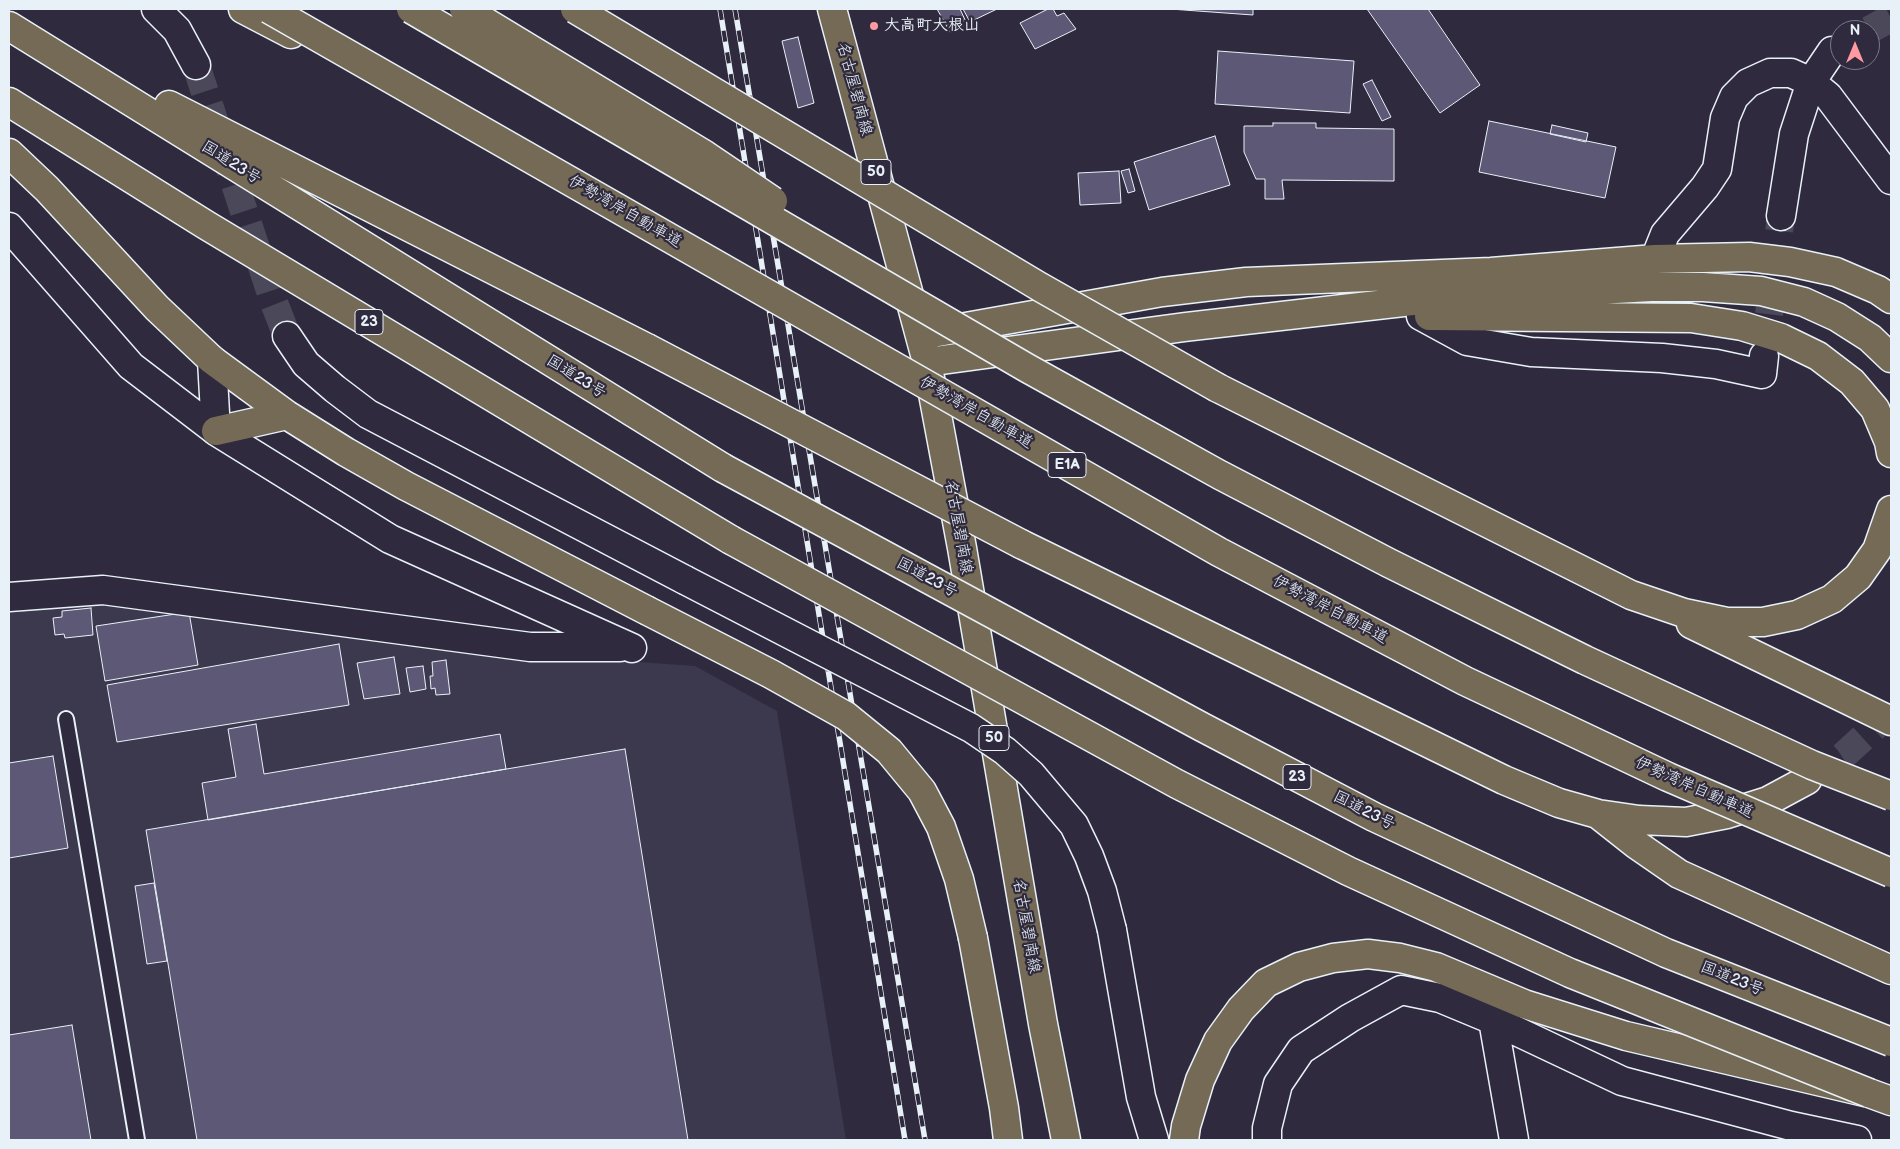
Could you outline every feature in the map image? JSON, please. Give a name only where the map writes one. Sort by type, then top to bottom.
[{"type":"main road","points":[[242,9],[587,189]]},
{"type":"main road","name":"伊勢湾岸自動車道","points":[[269,9],[1211,547],[1465,681],[1659,773],[1891,873]]},
{"type":"main road","points":[[411,9],[1027,368],[1229,480],[1389,563],[1558,647],[1812,765],[1891,796]]},
{"type":"main road","points":[[464,9],[705,155],[1027,368]]},
{"type":"main road","points":[[575,9],[1040,287],[1218,388],[1631,595],[1891,721]]},
{"type":"main road","name":"名古屋碧南線","points":[[832,9],[927,362],[962,548],[1043,1024],[1066,1140]]},
{"type":"main road","points":[[9,26],[647,348],[1021,544],[1504,780],[1558,803],[1598,814],[1640,820],[1686,822],[1726,814],[1768,801],[1807,780]]},
{"type":"main road","name":"国道23号","points":[[9,26],[723,468],[1185,718],[1374,817],[1666,953],[1891,1042]]},
{"type":"main road","name":"23","points":[[9,102],[206,225],[731,540],[1177,784],[1348,872],[1570,973],[1880,1097]]},
{"type":"main road","points":[[9,153],[47,189],[157,308],[212,360],[287,415],[346,452],[406,486],[771,674],[846,716],[889,751],[922,791],[941,827],[959,879],[973,938],[1004,1108],[1008,1140]]},
{"type":"main road","points":[[921,335],[1162,292],[1246,282],[1491,272],[1655,259],[1749,257],[1790,262],[1836,272],[1878,290],[1891,299]]},
{"type":"main road","points":[[927,362],[1302,313],[1421,300],[1651,287],[1703,287],[1761,291],[1804,302],[1837,317],[1870,338],[1891,358]]},
{"type":"main road","points":[[1302,313],[1691,318],[1742,326],[1781,338],[1818,356],[1852,382],[1875,409],[1889,442],[1891,453]]},
{"type":"main road","points":[[216,431],[287,415]]},
{"type":"main road","points":[[1631,595],[1684,613],[1727,622],[1763,622],[1797,615],[1832,599],[1858,577],[1877,550],[1891,510]]},
{"type":"main road","points":[[1598,814],[1637,845],[1679,874],[1891,970]]},
{"type":"main road","points":[[1184,1140],[1186,1126],[1200,1080],[1218,1041],[1241,1009],[1266,983],[1299,967],[1333,958],[1368,954],[1400,958],[1436,967],[1524,1004],[1626,1036],[1880,1097]]},
{"type":"street","points":[[156,9],[177,30],[196,65]]},
{"type":"street","points":[[1780,216],[1794,134],[1811,82],[1830,53]]},
{"type":"street","points":[[1655,259],[1665,234],[1705,187],[1717,168],[1725,118],[1734,97],[1748,83],[1770,73],[1791,73],[1811,82],[1828,96],[1891,180]]},
{"type":"street","points":[[9,227],[131,366],[216,431],[390,539],[632,648],[530,646],[103,590],[9,597]]},
{"type":"street","points":[[1421,316],[1467,341],[1531,352],[1662,358],[1716,364],[1763,366]]},
{"type":"street","points":[[287,336],[306,364],[368,414],[971,728],[1005,751],[1031,774],[1074,825],[1089,856],[1102,890],[1112,930],[1141,1097],[1154,1140]]},
{"type":"street","points":[[212,360],[216,431]]},
{"type":"street","points":[[1267,1140],[1267,1128],[1278,1084],[1301,1050],[1350,1018],[1400,990],[1440,998],[1493,1020],[1622,1081],[1790,1126],[1857,1140]]},
{"type":"street","points":[[1493,1020],[1514,1140]]},
{"type":"lane","points":[[66,718],[137,1140]]},
{"type":"shaded area","points":[[112,603],[468,650],[695,666],[777,711],[846,1140],[9,1140],[9,612]]},
{"type":"building","points":[[937,9],[960,9],[967,24],[950,32]]},
{"type":"building","points":[[963,9],[997,9],[970,22]]},
{"type":"building","points":[[1048,9],[1053,9],[1057,16],[1064,13],[1076,29],[1035,49],[1020,23]]},
{"type":"building","points":[[1170,9],[1253,9],[1253,15]]},
{"type":"building","points":[[1367,9],[1428,9],[1480,85],[1440,113]]},
{"type":"building","points":[[798,37],[814,103],[798,108],[782,41]]},
{"type":"building","points":[[1218,51],[1354,61],[1350,113],[1215,104]]},
{"type":"building","points":[[1372,80],[1391,117],[1382,121],[1363,84]]},
{"type":"building","points":[[1489,121],[1616,147],[1605,198],[1479,172]]},
{"type":"building","points":[[1273,123],[1316,123],[1316,128],[1394,129],[1394,181],[1282,180],[1284,199],[1265,199],[1265,179],[1256,179],[1244,152],[1244,126],[1273,126]]},
{"type":"building","points":[[1552,125],[1588,133],[1586,142],[1550,134]]},
{"type":"building","points":[[1215,136],[1230,185],[1149,210],[1134,162]]},
{"type":"building","points":[[1129,169],[1135,191],[1128,193],[1121,171]]},
{"type":"building","points":[[1119,171],[1121,203],[1080,205],[1078,173]]},
{"type":"building","points":[[91,608],[93,635],[65,638],[64,634],[55,635],[53,618],[62,617],[62,611]]},
{"type":"building","points":[[189,612],[198,665],[105,681],[96,626]]},
{"type":"building","points":[[339,644],[349,705],[117,742],[107,685]]},
{"type":"building","points":[[394,657],[400,694],[364,699],[357,663]]},
{"type":"building","points":[[446,660],[450,694],[436,695],[435,688],[431,689],[430,676],[433,676],[432,662]]},
{"type":"building","points":[[423,666],[426,689],[410,692],[406,668]]},
{"type":"building","points":[[256,724],[264,774],[500,734],[506,769],[208,820],[202,783],[236,777],[228,729]]},
{"type":"building","points":[[625,749],[688,1140],[197,1140],[146,830]]},
{"type":"building","points":[[53,756],[68,848],[9,858],[9,763]]},
{"type":"building","points":[[154,883],[167,961],[147,964],[135,886]]},
{"type":"building","points":[[72,1025],[91,1140],[9,1140],[9,1035]]},
{"type":"tunnel","points":[[1880,24],[1891,18]]},
{"type":"tunnel","points":[[196,65],[273,300],[287,336]]},
{"type":"tunnel","points":[[1764,356],[1781,216]]},
{"type":"tunnel","points":[[1807,780],[1843,756],[1891,712]]},
{"type":"railway","points":[[720,9],[905,1140]]},
{"type":"railway","points":[[735,9],[925,1140]]},
{"type":"place","name":"大高町大根山","points":[[874,26]]}]
